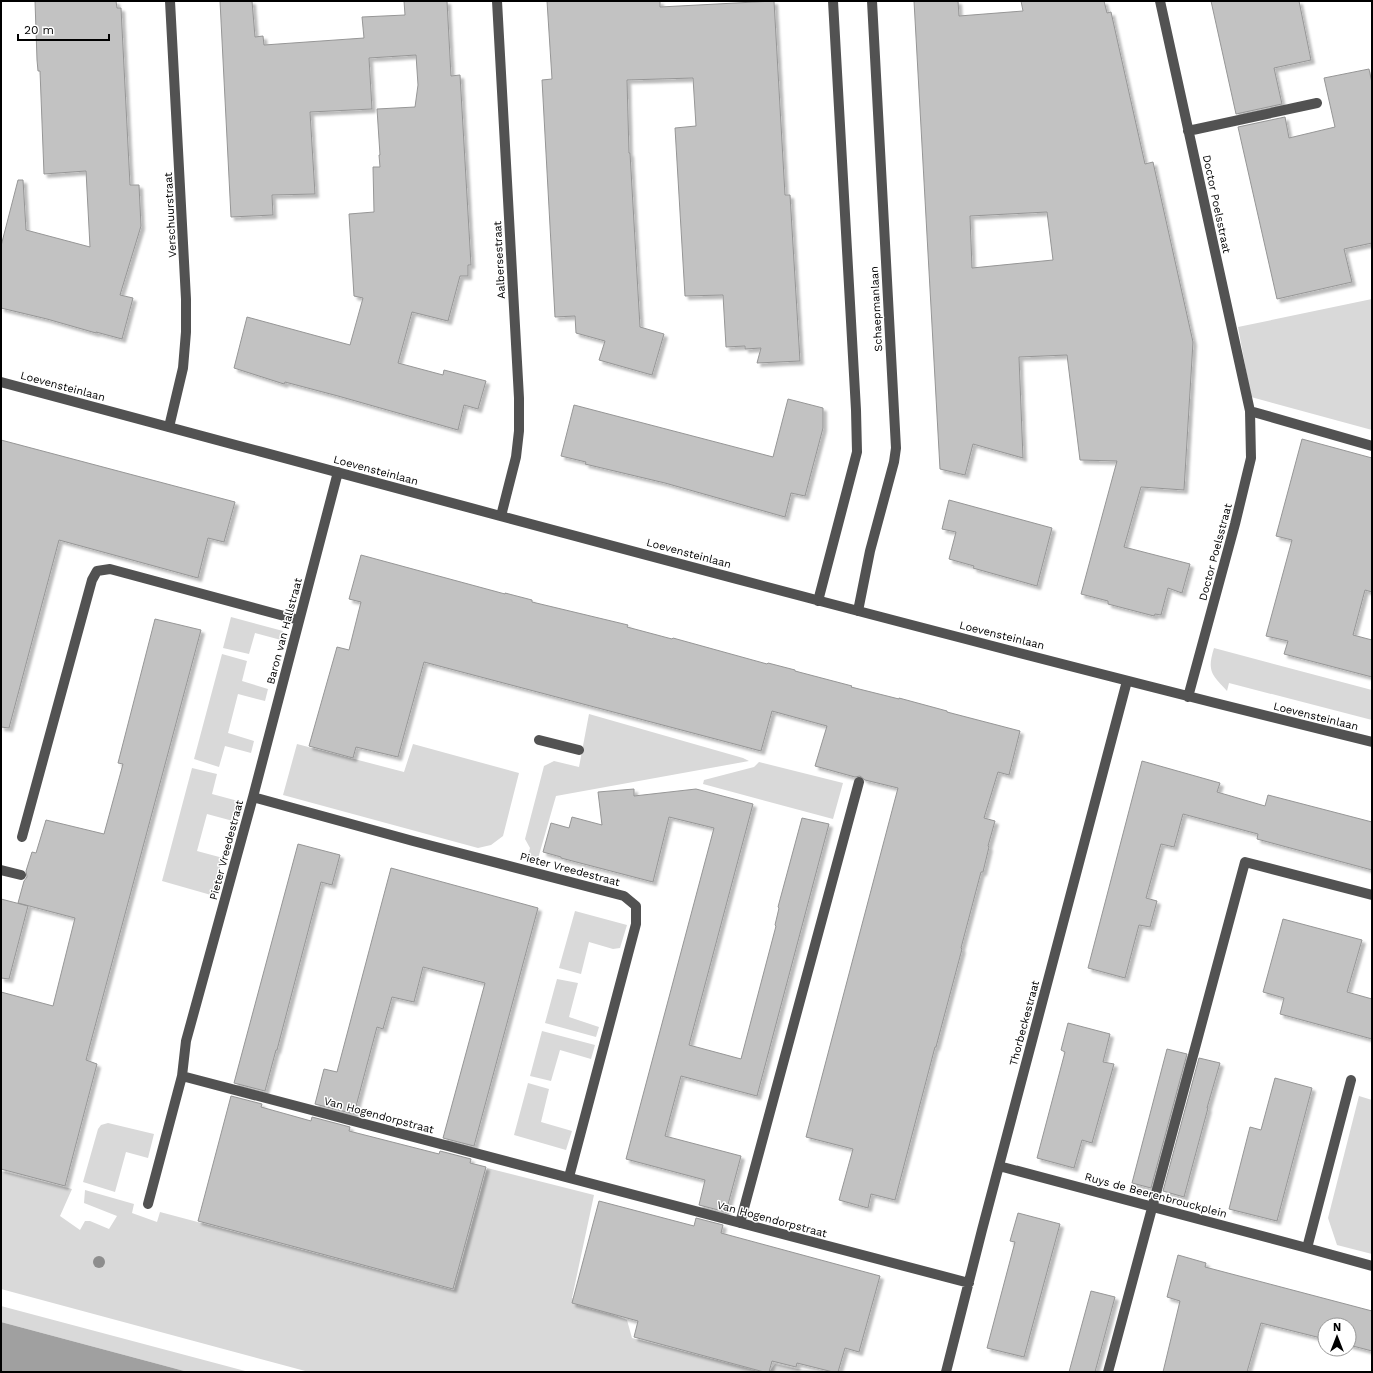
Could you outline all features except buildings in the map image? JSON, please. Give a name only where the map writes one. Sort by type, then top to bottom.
[{"type":"street","name":"Verschuurstraat","points":[[169,427],[183,368],[186,332],[186,298],[170,1]]},
{"type":"street","name":"Aalbersestraat","points":[[497,1],[519,398],[519,431],[516,457],[501,516]]},
{"type":"street","points":[[818,601],[857,452],[856,402],[833,1]]},
{"type":"street","name":"Schaepmanlaan","points":[[858,611],[870,551],[894,462],[896,448],[872,1]]},
{"type":"street","name":"Doctor Poelsstraat","points":[[1160,1],[1250,411],[1251,458],[1233,531],[1188,697]]},
{"type":"street","points":[[1188,130],[1317,103]]},
{"type":"street","name":"Loevensteinlaan","points":[[1,382],[818,601],[1188,697],[1372,742]]},
{"type":"street","points":[[1250,411],[1372,446]]},
{"type":"street","name":"Baron van Hallstraat","points":[[253,797],[338,472]]},
{"type":"street","points":[[22,837],[92,580],[97,571],[110,569],[299,620]]},
{"type":"street","name":"Thorbeckestraat","points":[[946,1372],[1127,680]]},
{"type":"street","points":[[540,740],[579,750]]},
{"type":"street","points":[[740,1223],[859,782]]},
{"type":"street","name":"Pieter Vreedestraat","points":[[148,1204],[182,1076],[186,1041],[253,797],[413,841],[624,896],[636,906],[636,924],[569,1177]]},
{"type":"street","points":[[1108,1372],[1245,862],[1372,895]]},
{"type":"street","points":[[1,870],[21,875]]},
{"type":"street","name":"Van Hogendorpstraat","points":[[182,1076],[969,1283]]},
{"type":"street","points":[[1307,1248],[1351,1080]]},
{"type":"street","name":"Ruys de Beerenbrouckplein","points":[[999,1166],[1372,1266]]},
{"type":"shaded area","points":[[1372,299],[1372,430],[1251,397],[1238,327]]},
{"type":"shaded area","points":[[231,617],[283,631],[281,640],[255,633],[249,654],[223,648]]},
{"type":"shaded area","points":[[1214,648],[1372,690],[1372,720],[1229,683],[1227,691],[1212,672],[1211,662]]},
{"type":"shaded area","points":[[222,654],[247,661],[242,681],[268,689],[265,701],[238,694],[228,733],[254,741],[251,753],[225,746],[219,767],[194,759]]},
{"type":"shaded area","points":[[589,714],[749,761],[556,796],[537,862],[528,855],[530,848],[525,839],[544,766],[554,761],[579,767]]},
{"type":"shaded area","points":[[297,744],[404,772],[413,744],[519,773],[503,836],[491,845],[478,848],[283,795]]},
{"type":"shaded area","points":[[759,762],[843,783],[833,819],[703,784],[704,780],[754,767]]},
{"type":"shaded area","points":[[192,768],[217,774],[212,794],[238,801],[233,821],[207,814],[197,851],[223,858],[211,895],[162,881]]},
{"type":"shaded area","points":[[575,911],[627,925],[620,948],[613,949],[589,942],[581,974],[559,968]]},
{"type":"shaded area","points":[[557,979],[578,983],[569,1017],[599,1027],[596,1037],[545,1023]]},
{"type":"shaded area","points":[[542,1031],[595,1045],[591,1059],[560,1050],[551,1081],[530,1076]]},
{"type":"shaded area","points":[[528,1083],[549,1089],[541,1122],[572,1131],[566,1150],[514,1135]]},
{"type":"shaded area","points":[[1359,1096],[1372,1100],[1372,1254],[1337,1245],[1328,1218]]},
{"type":"shaded area","points":[[108,1123],[154,1134],[148,1158],[126,1152],[115,1192],[83,1182],[98,1129],[101,1125]]},
{"type":"shaded area","points":[[487,1168],[594,1195],[572,1298],[627,1320],[632,1338],[764,1372],[309,1372],[1,1289],[1,1171],[72,1189],[60,1216],[80,1230],[85,1221],[90,1221],[109,1229],[117,1216],[84,1203],[85,1190],[134,1204],[132,1213],[157,1222],[160,1212],[454,1290]]},
{"type":"shaded area","points":[[1,1306],[249,1372],[188,1372],[1,1322]]},
{"type":"shaded area","points":[[1,1322],[188,1372],[1,1372]]},
{"type":"shaded area","points":[[775,1364],[797,1369],[826,1372],[769,1372]]}]
